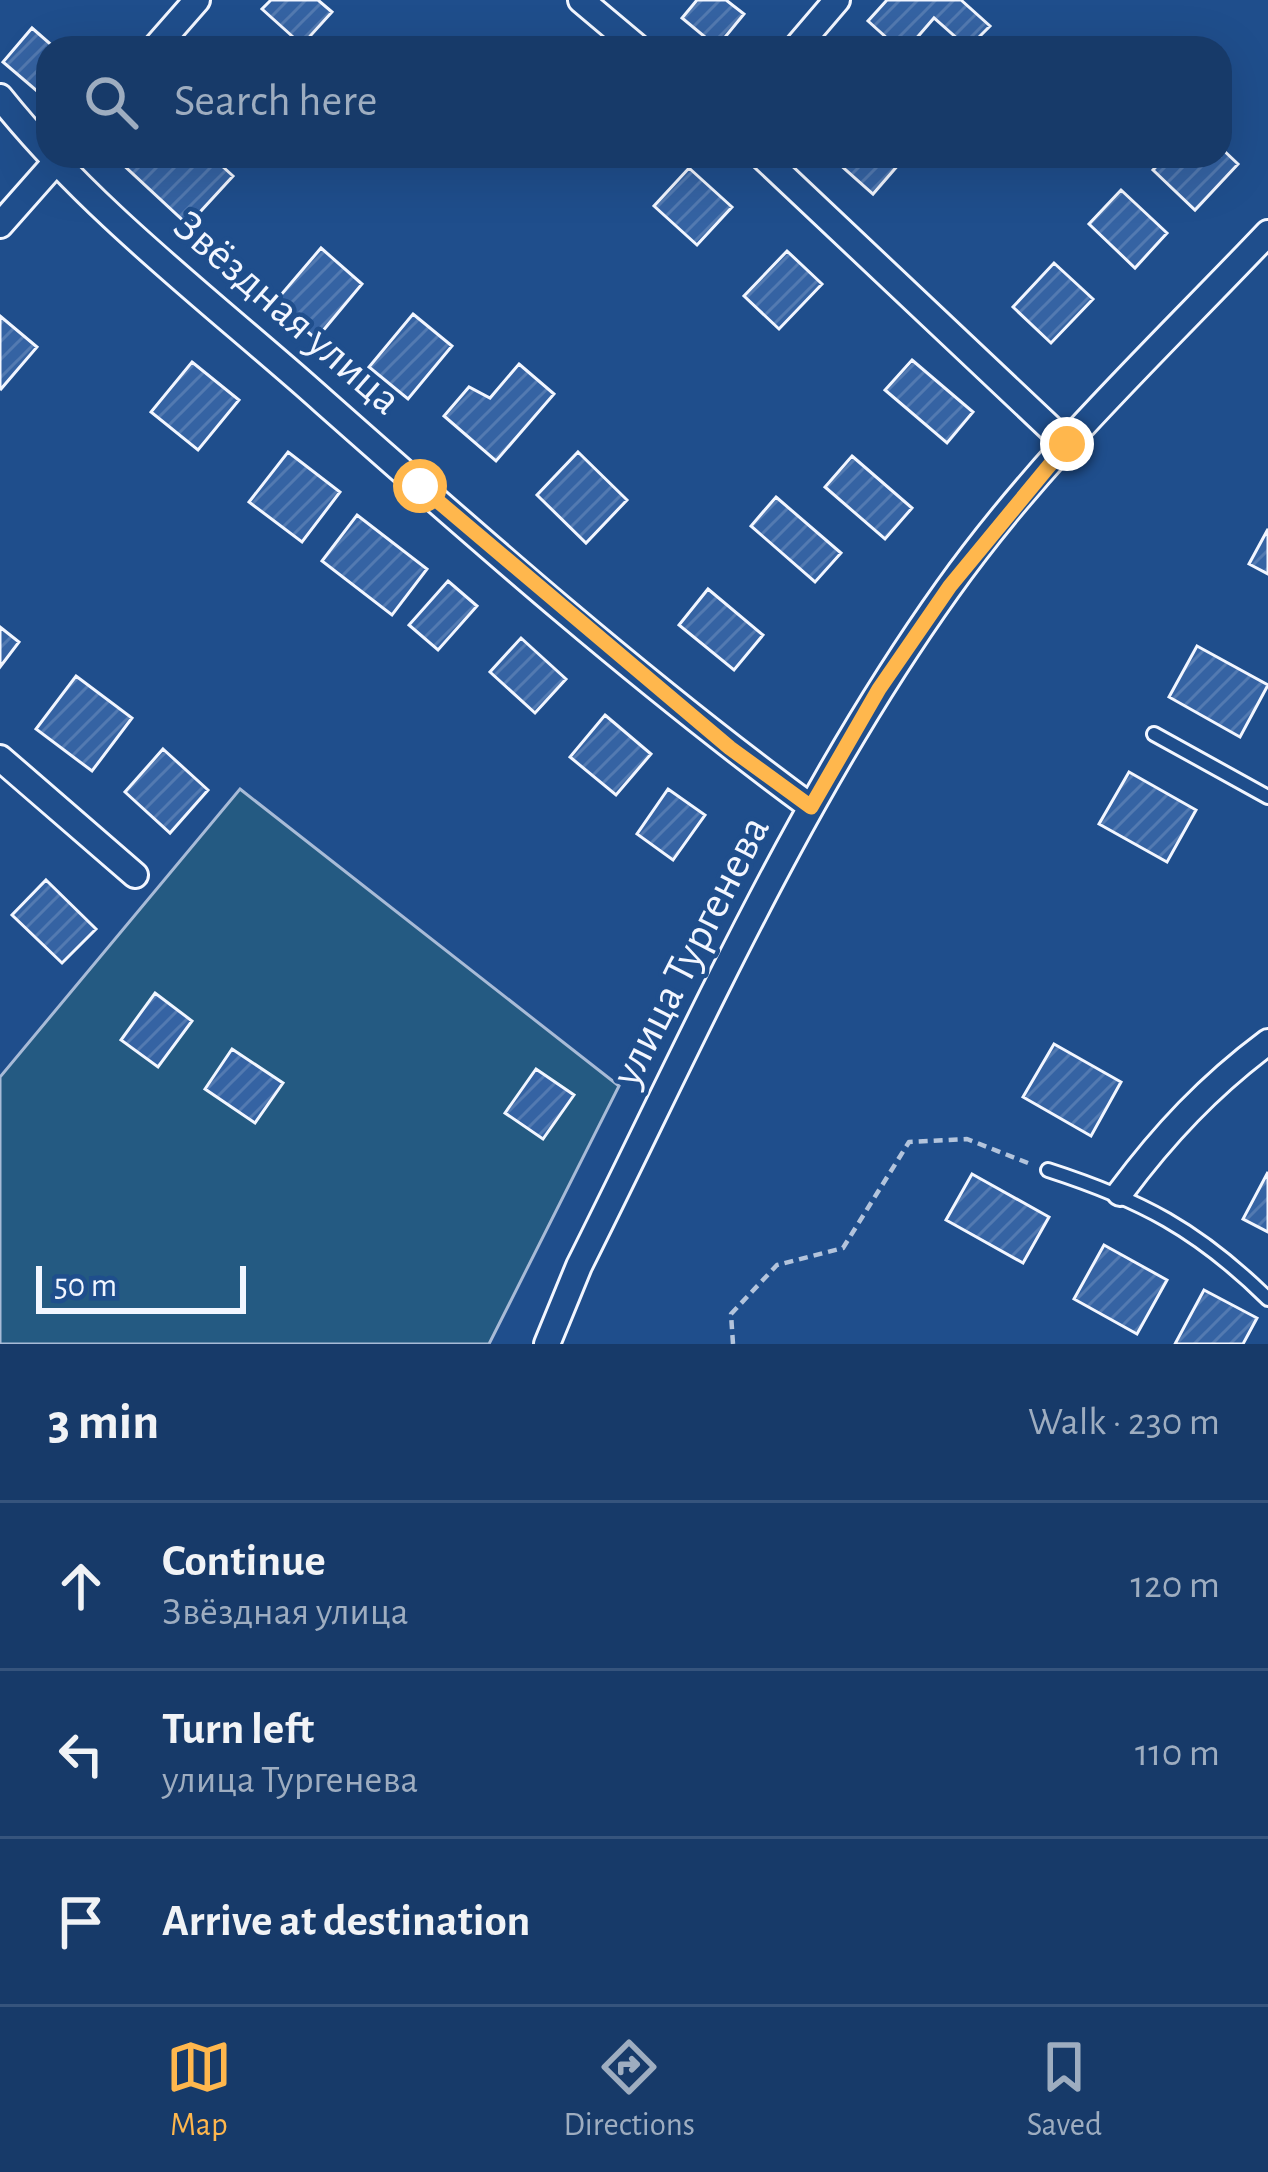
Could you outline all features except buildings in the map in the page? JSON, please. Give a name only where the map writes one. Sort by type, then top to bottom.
[{"type":"street","points":[[166,36],[197,0]]},
{"type":"street","points":[[580,0],[624,36]]},
{"type":"street","points":[[806,36],[837,0]]},
{"type":"street","name":"Звёздная улица","points":[[0,97],[36,137]]},
{"type":"street","points":[[0,225],[50,168]]},
{"type":"street","name":"Звёздная улица","points":[[66,168],[420,486],[730,748],[811,807]]},
{"type":"street","points":[[775,168],[1067,444]]},
{"type":"street","name":"улица Тургенева","points":[[547,1344],[580,1266],[811,807],[879,689],[950,586],[1067,444],[1268,232]]},
{"type":"street","points":[[0,758],[135,875]]},
{"type":"street","points":[[1120,1193],[1167,1130],[1216,1080],[1268,1042]]},
{"type":"lane","points":[[1154,734],[1268,797]]},
{"type":"lane","points":[[1048,1170],[1120,1193],[1216,1248],[1268,1299]]},
{"type":"path","points":[[733,1344],[731,1314],[778,1265],[843,1248],[909,1142],[967,1139],[1048,1170]]},
{"type":"shaded area","points":[[240,789],[619,1086],[489,1344],[0,1344],[0,1077]]},
{"type":"route","points":[[420,486],[730,748],[811,807],[879,689],[950,586],[1067,444]]}]
